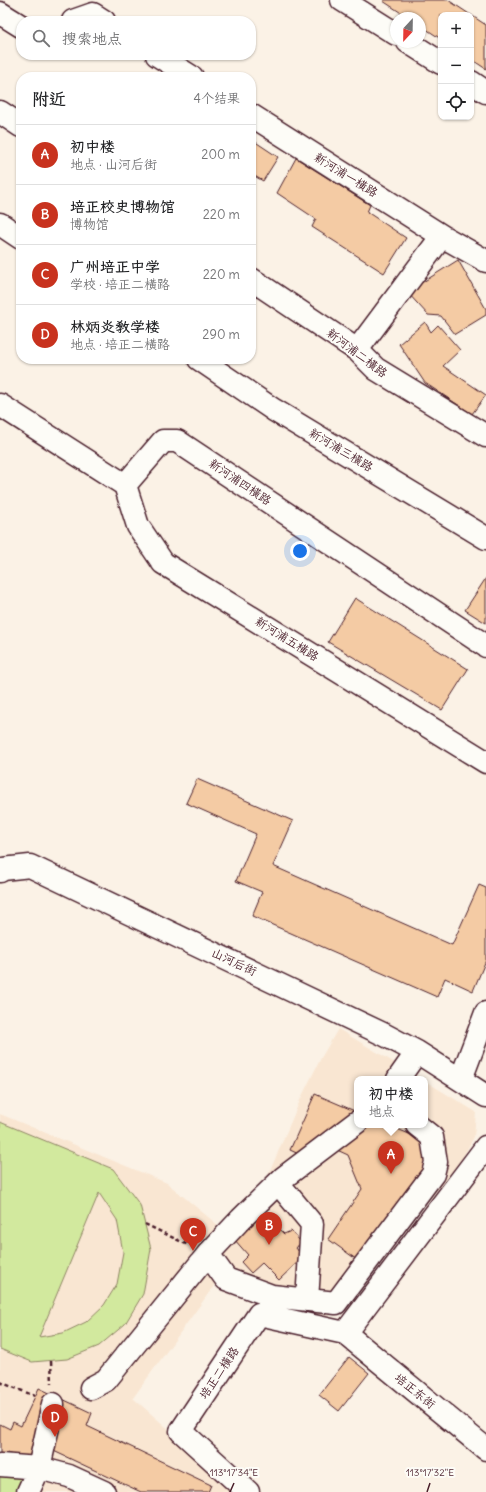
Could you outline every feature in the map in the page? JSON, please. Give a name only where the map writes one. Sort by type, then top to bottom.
[{"type":"street","points":[[342,0],[390,30]]},
{"type":"street","points":[[0,12],[16,23]]},
{"type":"street","points":[[417,48],[438,61]]},
{"type":"street","points":[[165,60],[184,72]]},
{"type":"street","points":[[474,84],[486,92]]},
{"type":"street","points":[[0,112],[16,123]]},
{"type":"street","name":"新河浦一横路","points":[[256,117],[442,236],[486,261]]},
{"type":"street","points":[[0,224],[16,235]]},
{"type":"street","points":[[357,350],[442,236]]},
{"type":"street","name":"新河浦二横路","points":[[256,282],[357,350],[376,369],[486,436]]},
{"type":"street","name":"新河浦三横路","points":[[206,364],[274,410],[486,538]]},
{"type":"street","points":[[0,405],[125,485]]},
{"type":"street","name":"新河浦四横路","points":[[125,485],[163,441],[177,441],[486,646]]},
{"type":"street","name":"新河浦五横路","points":[[125,485],[138,526],[163,563],[486,762]]},
{"type":"street","name":"山河后街","points":[[0,871],[3,869],[30,866],[386,1035],[417,1052],[486,1096]]},
{"type":"street","points":[[462,1080],[486,1014]]},
{"type":"street","points":[[400,1076],[417,1052]]},
{"type":"street","points":[[91,1388],[106,1380],[208,1254],[241,1219],[278,1183],[354,1124]]},
{"type":"street","points":[[208,1254],[226,1278],[272,1296],[336,1303],[433,1174],[436,1162],[432,1137],[421,1128]]},
{"type":"street","points":[[345,1333],[486,1147]]},
{"type":"street","points":[[278,1183],[312,1224],[307,1300]]},
{"type":"street","name":"培正二横路","points":[[248,1492],[180,1431],[259,1314],[345,1333]]},
{"type":"street","name":"培正东街","points":[[345,1333],[486,1449]]},
{"type":"street","points":[[28,1492],[39,1468],[53,1404]]},
{"type":"street","points":[[0,1465],[39,1468],[69,1476],[104,1492]]},
{"type":"path","points":[[145,1224],[208,1254]]},
{"type":"path","points":[[0,1382],[53,1404]]},
{"type":"shaded area","points":[[338,1029],[417,1076],[354,1076],[354,1128],[428,1128],[428,1083],[476,1112],[474,1137],[458,1166],[330,1316],[271,1310],[221,1276],[133,1398],[240,1492],[0,1492],[0,1114],[167,1183],[219,1226],[264,1185],[301,1098],[321,1058]]},
{"type":"green space","points":[[0,1122],[113,1169],[140,1205],[151,1249],[143,1294],[125,1324],[99,1346],[67,1359],[32,1362],[0,1349]],"holes":[[[99,1193],[117,1220],[123,1252],[117,1284],[104,1305],[86,1322],[63,1333],[39,1337]]]},
{"type":"green space","points":[[0,1465],[39,1468],[28,1492],[0,1492]]},
{"type":"building","points":[[448,0],[466,12],[438,12],[438,37],[426,29],[426,12],[400,12],[383,1]]},
{"type":"building","points":[[474,17],[486,25],[486,69],[474,61]]},
{"type":"building","points":[[256,142],[278,157],[263,181],[256,177]]},
{"type":"building","points":[[296,158],[370,205],[367,212],[406,238],[384,273],[312,227],[316,219],[277,193]]},
{"type":"building","points":[[458,260],[486,309],[486,315],[455,334],[441,316],[428,315],[407,292]]},
{"type":"building","points":[[425,322],[431,332],[438,325],[460,350],[443,366],[486,395],[472,414],[425,383],[399,344]]},
{"type":"building","points":[[486,578],[486,623],[465,610]]},
{"type":"building","points":[[355,598],[468,669],[442,710],[328,642]]},
{"type":"building","points":[[197,779],[293,821],[273,866],[452,945],[479,885],[486,888],[486,960],[473,991],[445,978],[437,997],[252,916],[262,892],[236,881],[256,834],[186,803]]},
{"type":"building","points":[[315,1094],[354,1111],[354,1128],[395,1128],[421,1139],[430,1169],[360,1262],[328,1239],[362,1189],[348,1155],[324,1144],[316,1162],[290,1150]]},
{"type":"building","points":[[263,1214],[284,1234],[291,1231],[301,1242],[296,1248],[303,1257],[279,1280],[262,1263],[251,1273],[241,1262],[248,1255],[234,1239]]},
{"type":"building","points":[[349,1357],[369,1373],[339,1411],[319,1395]]},
{"type":"building","points":[[39,1388],[92,1413],[87,1426],[211,1485],[208,1492],[141,1492],[43,1446],[34,1465],[8,1453],[5,1461],[0,1459],[0,1424],[10,1429],[13,1422],[21,1426]]},
{"type":"place","name":"初中楼","points":[[391,1174]]},
{"type":"place","name":"培正校史博物馆","points":[[269,1245]]},
{"type":"place","name":"广州培正中学","points":[[193,1251]]},
{"type":"place","name":"林炳炎教学楼","points":[[55,1437]]}]
